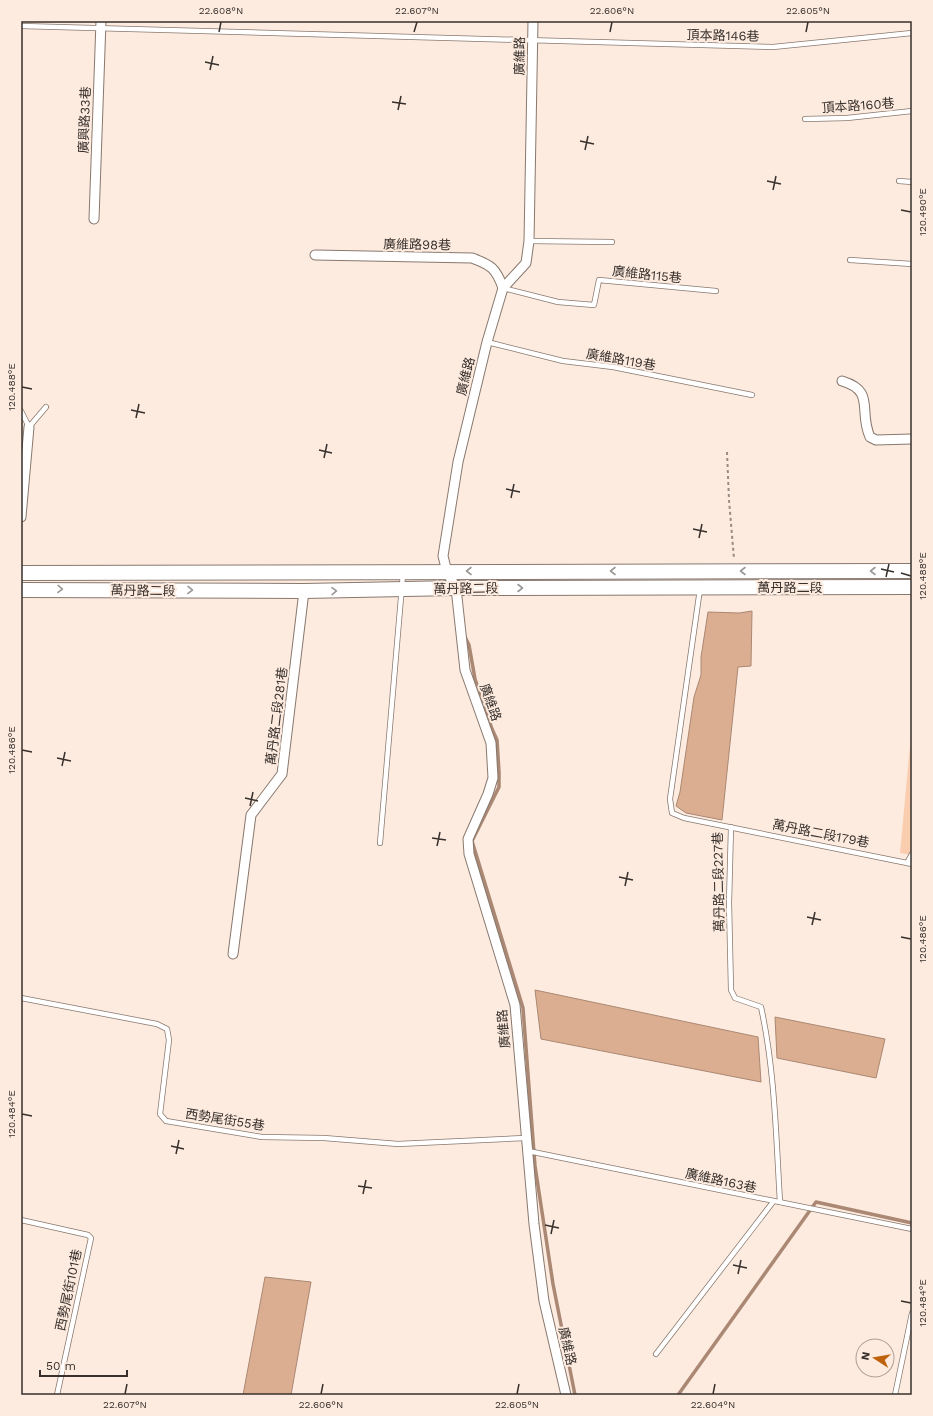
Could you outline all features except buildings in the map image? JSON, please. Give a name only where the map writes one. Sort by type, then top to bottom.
[{"type":"main road","name":"萬丹路二段","points":[[21,573],[912,570]]},
{"type":"main road","name":"萬丹路二段","points":[[21,590],[304,591],[456,588],[912,587]]},
{"type":"street","name":"廣維路","points":[[533,21],[529,241],[526,263],[503,288],[487,342],[458,462],[443,556],[447,572],[456,588],[465,670],[491,743],[493,778],[488,794],[468,839],[469,854],[515,1005],[526,1150],[544,1301],[566,1395]]},
{"type":"street","name":"廣興路33巷","points":[[94,219],[100,25]]},
{"type":"street","name":"廣維路98巷","points":[[315,255],[472,258],[490,264],[499,276],[503,288]]},
{"type":"street","points":[[842,381],[855,385],[863,394],[866,430],[870,437],[876,440],[912,439]]},
{"type":"street","points":[[21,517],[29,427]]},
{"type":"street","name":"萬丹路二段281巷","points":[[233,954],[250,815],[282,774],[304,591]]},
{"type":"lane","name":"頂本路146巷","points":[[21,26],[100,25],[532,41],[773,47],[912,33]]},
{"type":"lane","name":"頂本路160巷","points":[[805,119],[847,118],[912,111]]},
{"type":"lane","points":[[899,181],[912,182]]},
{"type":"lane","points":[[529,241],[612,242]]},
{"type":"lane","points":[[850,260],[912,264]]},
{"type":"lane","name":"廣維路115巷","points":[[503,288],[558,302],[594,305],[599,280],[716,291]]},
{"type":"lane","name":"廣維路119巷","points":[[487,342],[563,360],[613,367],[752,396]]},
{"type":"lane","points":[[21,412],[29,427],[46,407]]},
{"type":"lane","points":[[380,843],[403,572]]},
{"type":"lane","name":"萬丹路二段227巷","points":[[700,587],[670,798],[672,813],[684,818],[731,827],[729,903],[731,990],[735,998],[761,1007],[766,1031],[775,1116],[780,1202]]},
{"type":"lane","name":"萬丹路二段179巷","points":[[731,827],[912,864]]},
{"type":"lane","points":[[907,863],[912,854]]},
{"type":"lane","name":"西勢尾街55巷","points":[[21,998],[157,1024],[167,1029],[169,1040],[160,1114],[166,1121],[262,1137],[324,1138],[398,1144],[526,1138]]},
{"type":"lane","name":"廣維路163巷","points":[[526,1150],[773,1202],[780,1202],[912,1229]]},
{"type":"lane","points":[[656,1354],[773,1202]]},
{"type":"lane","name":"西勢尾街101巷","points":[[21,1220],[88,1235],[91,1238],[57,1395]]},
{"type":"lane","points":[[895,1395],[912,1313]]},
{"type":"path","points":[[728,452],[728,500],[735,571]]},
{"type":"shaded area","points":[[752,611],[751,666],[738,667],[722,820],[686,813],[676,806],[680,792],[694,697],[701,675],[701,657],[708,612],[739,613]]},
{"type":"shaded area","points":[[912,724],[912,855],[900,853]]},
{"type":"shaded area","points":[[535,990],[758,1037],[761,1082],[541,1039]]},
{"type":"shaded area","points":[[775,1017],[885,1039],[876,1078],[777,1058]]},
{"type":"shaded area","points":[[265,1277],[311,1282],[291,1395],[243,1395]]},
{"type":"waterway","points":[[465,637],[469,645],[475,679],[497,740],[499,772],[499,787],[472,841],[523,1008],[535,1166],[553,1284],[575,1395]]},
{"type":"waterway","points":[[678,1395],[816,1202],[912,1223]]}]
